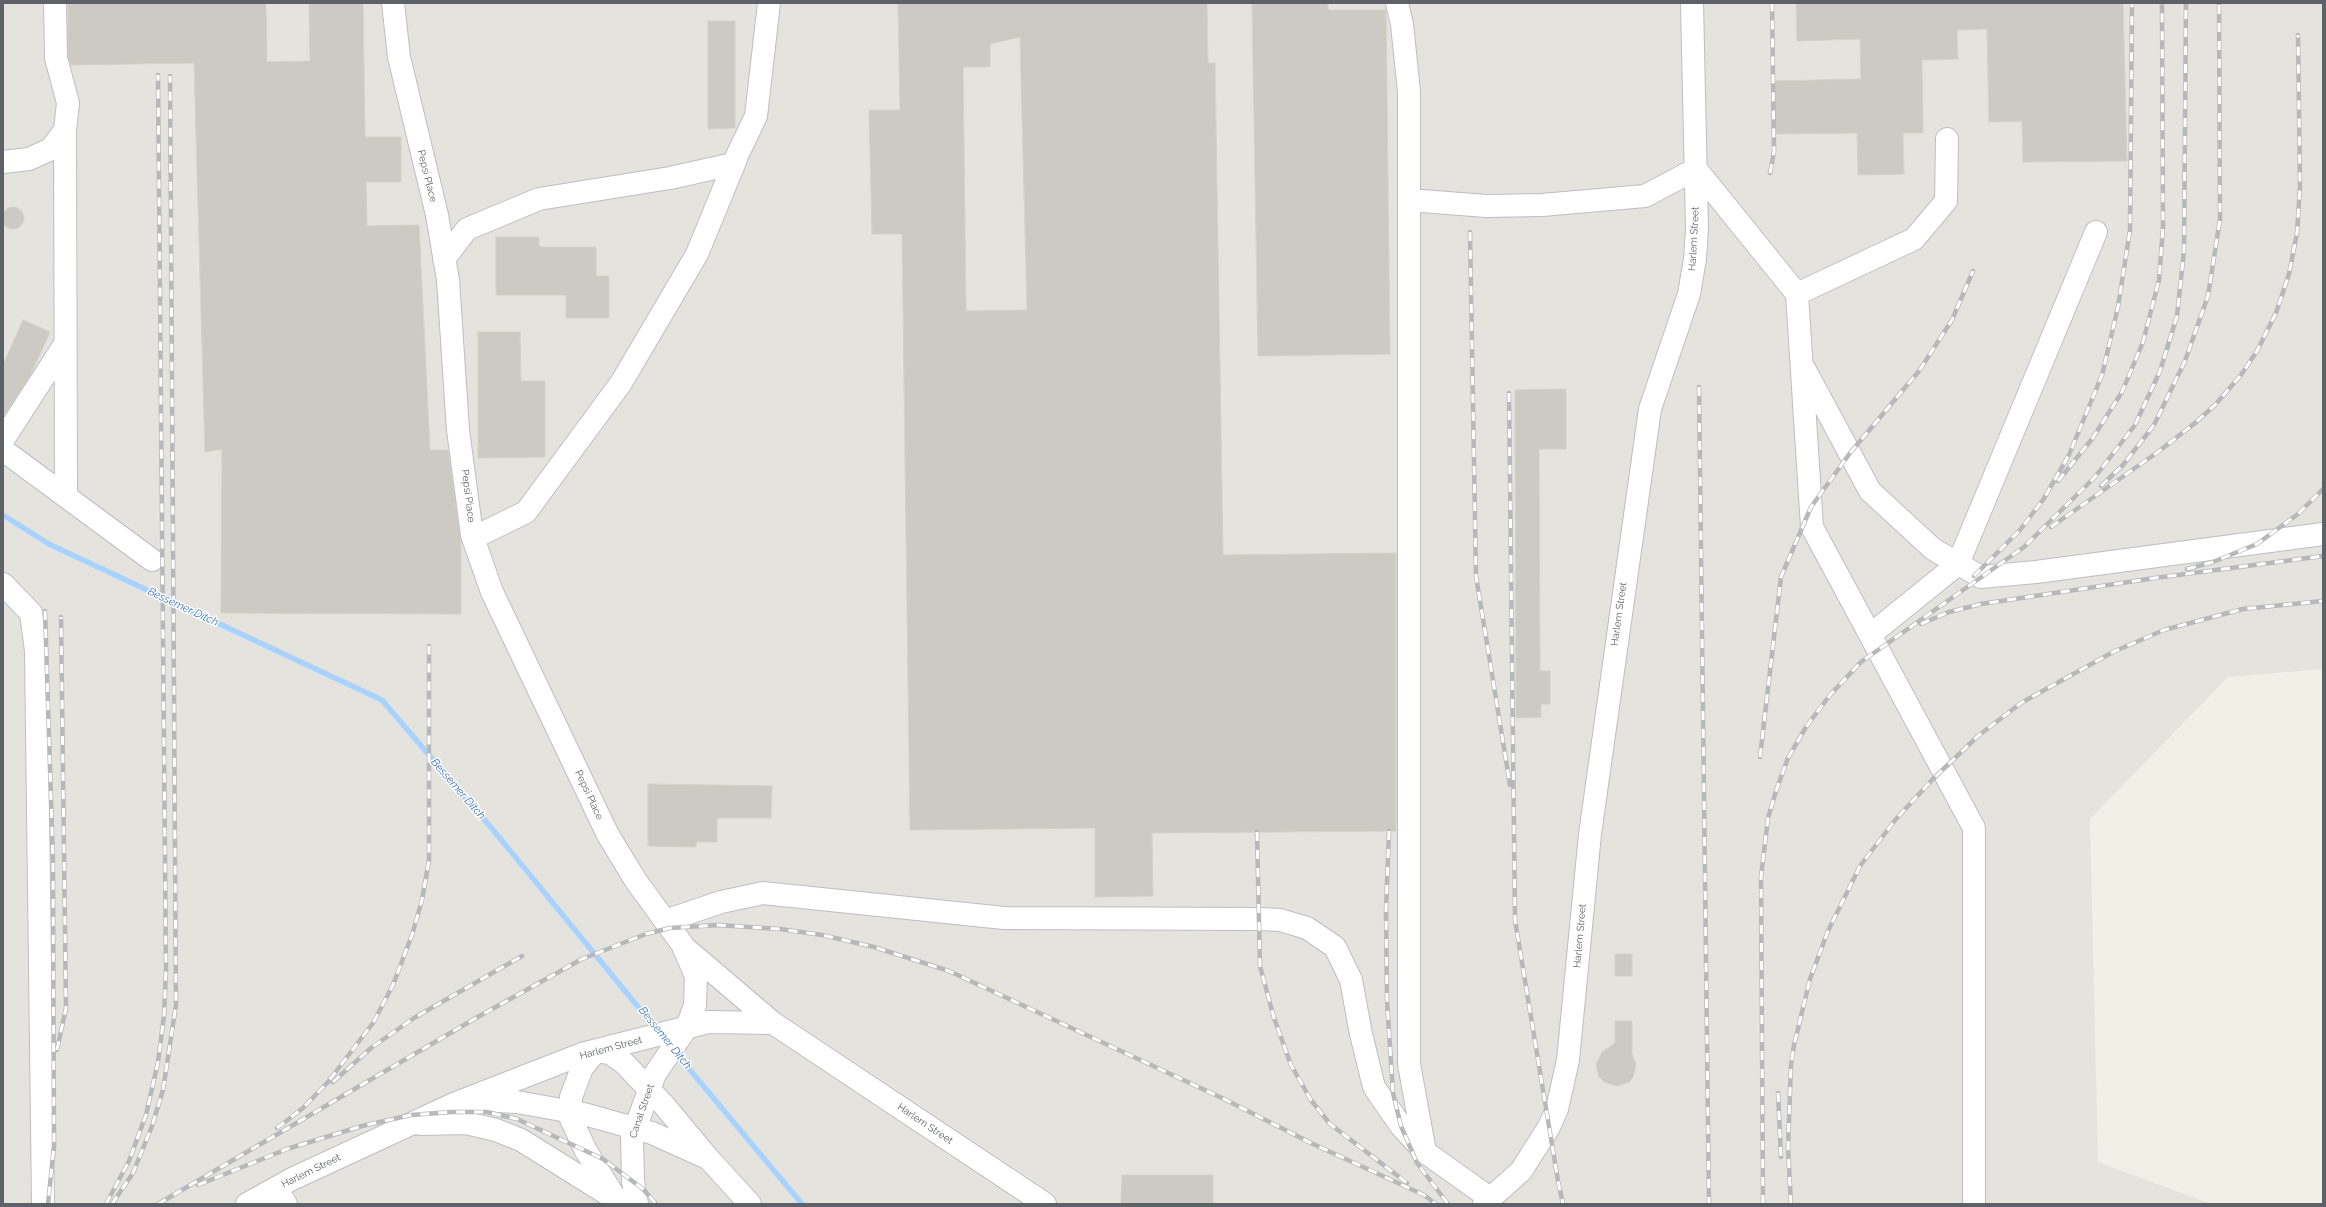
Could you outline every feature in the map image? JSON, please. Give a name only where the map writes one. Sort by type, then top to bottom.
[{"type":"lane","points":[[55,3],[56,58],[68,103],[65,130],[66,494]]},
{"type":"lane","name":"Pepsi Place","points":[[393,3],[399,57],[437,215],[448,280],[458,430],[473,538],[492,592],[608,835],[636,881],[682,944]]},
{"type":"lane","points":[[473,538],[526,512],[621,383],[697,254],[736,159],[756,116],[769,3]]},
{"type":"lane","points":[[1397,3],[1402,24],[1409,92],[1409,1064],[1425,1152]]},
{"type":"lane","name":"Harlem Street","points":[[1488,1201],[1521,1171],[1549,1128],[1557,1109],[1568,1060],[1590,834],[1627,563],[1650,409],[1689,294],[1696,259],[1697,229],[1692,3]]},
{"type":"lane","points":[[3,162],[29,159],[51,149],[65,130]]},
{"type":"lane","points":[[1796,294],[1914,239],[1946,201],[1947,139]]},
{"type":"lane","points":[[444,259],[467,229],[539,199],[670,178],[733,164],[736,159]]},
{"type":"lane","points":[[1409,200],[1486,206],[1542,205],[1645,196],[1696,169],[1796,294],[1812,527],[1974,828],[1974,1204]]},
{"type":"lane","points":[[1870,635],[1958,564],[2096,232]]},
{"type":"lane","points":[[3,440],[65,344]]},
{"type":"lane","points":[[1801,362],[1870,491],[1933,549],[1981,577],[2036,572],[2323,534]]},
{"type":"lane","points":[[3,450],[66,494],[152,560]]},
{"type":"lane","points":[[3,584],[31,613],[36,651],[43,1204]]},
{"type":"lane","points":[[665,921],[721,902],[763,893],[1004,918],[1150,917],[1260,919],[1280,920],[1307,928],[1335,947],[1351,980],[1361,1034],[1374,1087],[1401,1126],[1425,1152],[1488,1201]]},
{"type":"lane","points":[[682,944],[773,1024]]},
{"type":"lane","name":"Canal Street","points":[[637,1204],[632,1165],[632,1137],[649,1089],[659,1068],[687,1027],[695,1005],[696,976],[682,944]]},
{"type":"lane","name":"Harlem Street","points":[[247,1204],[281,1196],[411,1124],[522,1078],[596,1051],[708,1022],[773,1024],[1046,1204]]},
{"type":"lane","points":[[617,1202],[586,1151],[571,1119],[571,1097],[582,1068],[596,1051],[610,1053],[624,1063],[649,1089],[708,1158],[750,1204]]},
{"type":"lane","points":[[521,1140],[513,1130],[508,1117],[509,1102],[522,1078]]},
{"type":"lane","points":[[467,1100],[509,1102],[571,1111],[652,1133],[708,1158]]},
{"type":"lane","points":[[411,1124],[466,1123],[496,1130],[521,1140],[617,1202]]},
{"type":"shaded area","points":[[3,3],[2323,3],[2323,669],[2228,677],[2090,819],[2098,1162],[2211,1204],[3,1204]]},
{"type":"building","points":[[68,3],[266,3],[267,62],[310,61],[309,3],[363,3],[365,137],[401,137],[401,182],[366,182],[367,226],[419,225],[430,450],[448,450],[461,542],[461,614],[221,613],[222,449],[205,452],[194,63],[71,65],[68,56]]},
{"type":"building","points":[[898,3],[1207,3],[1208,63],[1215,63],[1223,555],[1396,553],[1396,831],[1152,833],[1153,896],[1095,897],[1095,828],[910,830],[902,234],[872,234],[869,110],[900,110]],"holes":[[[1020,37],[1027,310],[966,311],[963,67],[990,67],[990,44]]]},
{"type":"building","points":[[1252,3],[1328,3],[1328,10],[1386,10],[1390,354],[1258,356]]},
{"type":"building","points":[[1796,3],[2123,3],[2127,161],[2023,162],[2022,121],[1989,122],[1987,29],[1957,30],[1958,59],[1922,60],[1923,133],[1903,133],[1904,174],[1858,175],[1857,133],[1774,134],[1773,81],[1861,79],[1860,39],[1797,41]]},
{"type":"building","points":[[708,21],[735,21],[735,128],[708,129]]},
{"type":"building","points":[[13,207],[21,210],[24,218],[21,226],[13,229],[5,226],[2,218],[5,210]]},
{"type":"building","points":[[496,237],[539,237],[539,247],[596,247],[596,276],[609,276],[609,318],[566,318],[566,295],[496,295]]},
{"type":"building","points":[[23,320],[50,332],[30,376],[3,417],[3,365]]},
{"type":"building","points":[[478,332],[520,332],[521,381],[545,381],[545,457],[478,458]]},
{"type":"building","points":[[1566,389],[1566,449],[1539,449],[1540,671],[1550,671],[1550,704],[1541,704],[1541,717],[1516,718],[1515,390]]},
{"type":"building","points":[[648,784],[772,786],[771,818],[717,818],[717,842],[696,842],[696,847],[648,846]]},
{"type":"building","points":[[1615,954],[1632,954],[1632,976],[1615,976]]},
{"type":"building","points":[[1615,1021],[1632,1021],[1632,1054],[1636,1064],[1633,1077],[1629,1082],[1617,1086],[1604,1082],[1599,1077],[1596,1064],[1602,1052],[1615,1043]]},
{"type":"building","points":[[1122,1175],[1213,1175],[1213,1204],[1121,1204]]},
{"type":"waterway","name":"Bessemer Ditch","points":[[3,515],[49,544],[382,700],[494,831],[657,1030]]},
{"type":"waterway","name":"Bessemer Ditch","points":[[675,1052],[802,1204]]},
{"type":"railway","points":[[1770,173],[1774,152],[1772,3]]},
{"type":"railway","points":[[1974,576],[2020,530],[2043,500],[2069,455],[2102,375],[2118,307],[2130,230],[2132,3]]},
{"type":"railway","points":[[2058,481],[2092,439],[2122,392],[2143,342],[2159,280],[2163,227],[2162,3]]},
{"type":"railway","points":[[1763,1204],[1761,877],[1768,818],[1777,788],[1788,758],[1806,727],[1830,695],[1861,662],[2024,547],[2095,477],[2135,425],[2160,371],[2177,316],[2184,251],[2186,3]]},
{"type":"railway","points":[[2101,486],[2123,465],[2154,425],[2185,361],[2208,296],[2220,219],[2219,3]]},
{"type":"railway","points":[[2051,527],[2158,452],[2195,423],[2215,405],[2241,375],[2257,351],[2276,313],[2289,274],[2297,233],[2300,187],[2298,35]]},
{"type":"railway","points":[[106,1204],[129,1161],[146,1115],[158,1062],[164,1016],[166,970],[158,75]]},
{"type":"railway","points":[[112,1204],[133,1173],[152,1126],[163,1090],[176,1005],[170,76]]},
{"type":"railway","points":[[1470,232],[1476,576],[1510,785]]},
{"type":"railway","points":[[1760,757],[1781,577],[1811,507],[1850,453],[1919,371],[1952,320],[1973,271]]},
{"type":"railway","points":[[1699,387],[1709,1204]]},
{"type":"railway","points":[[1509,393],[1515,920],[1563,1204]]},
{"type":"railway","points":[[2187,569],[2213,562],[2257,544],[2298,514],[2323,489]]},
{"type":"railway","points":[[1921,624],[1949,612],[1981,604],[2155,578],[2323,556]]},
{"type":"railway","points":[[1791,1204],[1788,1148],[1791,1065],[1794,1045],[1810,979],[1828,931],[1860,866],[1896,819],[1932,780],[1978,736],[2021,703],[2113,652],[2164,630],[2243,609],[2323,601]]},
{"type":"railway","points":[[45,611],[53,862],[54,1146],[48,1204]]},
{"type":"railway","points":[[57,1050],[66,1008],[61,617]]},
{"type":"railway","points":[[277,1128],[303,1108],[328,1082],[373,1023],[393,985],[412,935],[422,900],[429,860],[429,646]]},
{"type":"railway","points":[[1389,831],[1386,910],[1387,1001],[1393,1093],[1401,1126],[1417,1163],[1448,1204]]},
{"type":"railway","points":[[1257,832],[1260,966],[1274,1018],[1291,1065],[1311,1100],[1330,1124],[1407,1183]]},
{"type":"railway","points":[[158,1204],[476,1018],[582,959],[646,934],[670,928],[718,925],[780,929],[822,935],[874,947],[949,971],[1222,1098],[1313,1144],[1424,1195],[1436,1204]]},
{"type":"railway","points":[[333,1082],[371,1048],[414,1018],[522,956]]},
{"type":"railway","points":[[1778,1093],[1781,1157]]},
{"type":"railway","points":[[198,1185],[287,1149],[362,1126],[411,1115],[452,1112],[487,1112],[517,1119],[603,1159],[643,1189],[656,1204]]}]
